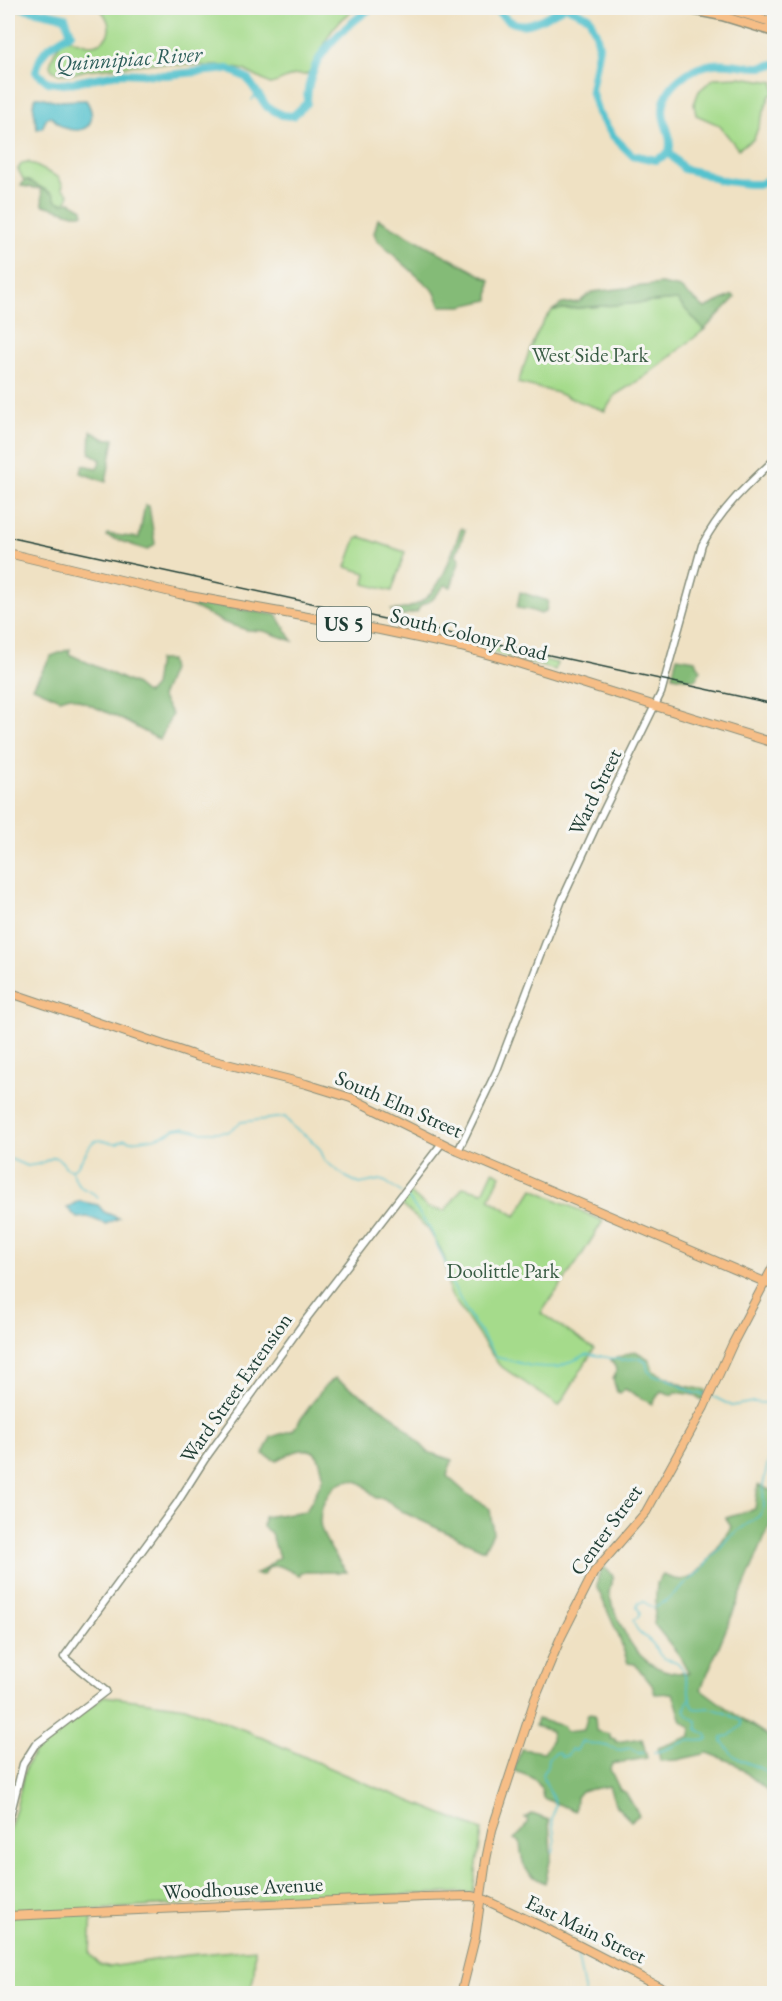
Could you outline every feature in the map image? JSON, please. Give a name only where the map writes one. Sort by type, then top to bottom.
[{"type":"highway","points":[[681,8],[722,16],[774,32]]},
{"type":"highway","points":[[725,8],[773,22]]},
{"type":"main road","name":"South Colony Road","points":[[8,553],[179,594],[453,645],[774,743]]},
{"type":"main road","name":"South Elm Street","points":[[8,992],[199,1057],[340,1094],[458,1151],[774,1286]]},
{"type":"main road","name":"Center Street","points":[[461,1994],[476,1938],[489,1844],[534,1700],[561,1637],[594,1572],[646,1512],[708,1400],[733,1343],[774,1265]]},
{"type":"main road","name":"Woodhouse Avenue","points":[[8,1916],[424,1897],[471,1896],[481,1898]]},
{"type":"main road","name":"East Main Street","points":[[481,1898],[673,1994]]},
{"type":"street","name":"Ward Street","points":[[458,1151],[497,1070],[562,900],[665,683],[702,545],[712,527],[736,496],[774,460]]},
{"type":"street","name":"Ward Street Extension","points":[[8,1824],[23,1764],[35,1745],[106,1691],[64,1657],[177,1503],[205,1459],[307,1318],[442,1143]]},
{"type":"green space","points":[[99,8],[356,8],[332,31],[310,71],[305,75],[296,75],[275,83],[270,84],[244,70],[224,66],[155,63],[86,70],[72,74],[59,74],[52,70],[50,66],[54,54],[65,38],[94,45],[106,37],[109,24]]},
{"type":"green space","points":[[740,77],[774,82],[774,95],[770,95],[754,139],[738,149],[719,125],[696,115],[694,104],[699,91],[714,78]]},
{"type":"green space","points":[[28,162],[58,177],[63,185],[62,188],[69,194],[66,203],[56,201],[53,194],[27,180],[24,181],[18,169],[22,163]]},
{"type":"green space","points":[[27,180],[53,194],[56,201],[71,202],[83,209],[83,214],[74,214],[43,205],[41,189],[21,186]]},
{"type":"green space","points":[[378,219],[490,280],[489,300],[462,306],[441,306],[434,291],[377,240],[374,233]]},
{"type":"green space","points":[[661,284],[680,288],[705,308],[733,295],[735,298],[704,330],[677,300],[553,310],[562,304],[579,302],[592,292]]},
{"type":"green space","name":"West Side Park","points":[[678,300],[704,330],[643,378],[615,395],[605,411],[554,392],[518,383],[536,335],[553,310]]},
{"type":"green space","points":[[91,431],[104,439],[114,439],[106,482],[81,473],[83,465],[97,468],[101,460],[90,453]]},
{"type":"green space","points":[[145,505],[149,506],[155,544],[147,550],[106,536],[107,534],[139,538]]},
{"type":"green space","points":[[461,528],[465,530],[456,555],[460,559],[451,587],[445,585],[432,600],[421,605],[417,612],[400,616],[397,611],[391,611],[420,603],[430,594],[446,570]]},
{"type":"green space","points":[[361,537],[405,552],[392,591],[364,584],[366,573],[346,567],[356,539]]},
{"type":"green space","points":[[520,592],[548,601],[546,611],[541,614],[517,608]]},
{"type":"green space","points":[[195,602],[277,615],[293,641],[264,631],[247,630],[225,623],[189,605]]},
{"type":"green space","points":[[448,637],[557,663],[555,670],[448,640]]},
{"type":"green space","points":[[70,649],[69,654],[136,685],[147,694],[154,686],[158,660],[170,660],[172,670],[161,697],[172,714],[160,740],[70,696],[60,699],[33,687],[51,656]]},
{"type":"green space","points":[[677,657],[695,660],[701,670],[695,680],[672,676]]},
{"type":"green space","name":"Doolittle Park","points":[[493,1171],[501,1175],[489,1199],[516,1216],[533,1189],[603,1221],[541,1313],[594,1349],[559,1406],[499,1365],[451,1295],[441,1250],[428,1229],[401,1204],[410,1193],[428,1208],[445,1211],[463,1187],[483,1192]]},
{"type":"green space","points":[[635,1351],[649,1359],[653,1371],[685,1386],[706,1390],[702,1400],[694,1395],[675,1392],[672,1395],[661,1391],[652,1404],[625,1389],[620,1393],[617,1392],[613,1379],[616,1369],[611,1360]]},
{"type":"green space","points":[[335,1378],[395,1417],[428,1452],[452,1460],[447,1476],[466,1493],[490,1509],[493,1533],[484,1550],[405,1513],[383,1498],[376,1498],[362,1483],[350,1480],[342,1482],[329,1494],[324,1502],[320,1520],[326,1540],[347,1572],[300,1572],[300,1575],[280,1566],[272,1566],[263,1575],[255,1574],[279,1557],[271,1533],[263,1527],[264,1517],[306,1511],[323,1476],[317,1455],[312,1451],[300,1450],[276,1461],[263,1454],[271,1437],[293,1430],[323,1388]]},
{"type":"green space","points":[[758,1485],[774,1492],[774,1515],[701,1689],[774,1740],[774,1811],[768,1791],[734,1763],[708,1753],[677,1760],[660,1761],[658,1748],[691,1736],[691,1728],[682,1721],[673,1693],[655,1694],[652,1685],[635,1664],[628,1663],[597,1587],[603,1566],[613,1576],[609,1592],[610,1598],[628,1640],[647,1661],[658,1668],[689,1673],[679,1655],[654,1624],[657,1583],[663,1575],[684,1580],[699,1571],[731,1527],[726,1518],[755,1509]]},
{"type":"green space","points":[[104,1696],[185,1707],[482,1830],[473,1892],[237,1901],[92,1910],[90,1954],[99,1964],[110,1967],[179,1956],[255,1949],[254,1975],[250,1993],[8,1993],[8,1836],[26,1766],[43,1741]]},
{"type":"green space","points":[[588,1714],[595,1715],[596,1731],[610,1734],[610,1739],[615,1739],[616,1742],[642,1738],[647,1758],[612,1764],[610,1769],[620,1790],[626,1793],[639,1815],[631,1821],[616,1806],[609,1786],[581,1791],[576,1797],[575,1811],[543,1798],[540,1786],[534,1779],[514,1771],[521,1749],[544,1752],[550,1744],[551,1731],[535,1726],[537,1719],[563,1726],[566,1732],[584,1730]]},
{"type":"green space","points":[[532,1814],[549,1820],[551,1857],[545,1883],[528,1872],[523,1862],[520,1842],[514,1839],[525,1827],[528,1820],[525,1818]]},
{"type":"water","points":[[36,97],[56,101],[86,100],[91,114],[89,125],[80,130],[73,130],[63,127],[50,116],[42,128],[37,129],[33,104]]},
{"type":"water","points":[[78,1201],[98,1205],[104,1212],[119,1218],[106,1224],[88,1217],[77,1218],[67,1208]]},
{"type":"waterway","name":"Quinnipiac River","points":[[23,8],[65,17],[71,33],[49,47],[42,56],[36,72],[48,82],[64,84],[122,73],[166,75],[228,69],[247,78],[267,107],[282,115],[293,116],[307,103],[312,73],[327,48],[336,37],[371,8]]},
{"type":"waterway","name":"Quinnipiac River","points":[[495,8],[503,17],[519,24],[535,22],[562,8]]},
{"type":"waterway","name":"Quinnipiac River","points":[[569,8],[589,17],[596,33],[599,46],[591,90],[598,113],[613,136],[632,155],[656,160],[669,153],[670,141],[663,112],[664,102],[679,79],[695,69],[719,63],[755,67],[774,64]]},
{"type":"waterway","points":[[252,100],[257,92]]},
{"type":"waterway","name":"Quinnipiac River","points":[[669,153],[684,169],[719,180],[761,184],[774,175]]},
{"type":"waterway","points":[[8,1158],[27,1166],[39,1164],[54,1157],[68,1169],[72,1169],[79,1164],[93,1142],[96,1141],[117,1143],[125,1139],[130,1141],[153,1138],[183,1128],[201,1132],[228,1132],[241,1122],[285,1117],[293,1127],[320,1149],[325,1161],[346,1177],[360,1184],[380,1180],[402,1193]]},
{"type":"waterway","points":[[72,1170],[80,1187],[98,1198]]},
{"type":"waterway","points":[[406,1195],[430,1229],[452,1284],[496,1357],[531,1366],[547,1367],[559,1367],[588,1354],[622,1360],[638,1358],[646,1362],[648,1371],[654,1376],[664,1377],[694,1393],[708,1395]]},
{"type":"waterway","points":[[712,1396],[732,1406],[753,1402],[774,1404]]},
{"type":"waterway","points":[[774,1445],[763,1486],[764,1507],[759,1516],[729,1537],[700,1571],[669,1599],[653,1608],[644,1602],[638,1603],[640,1613],[633,1620],[638,1631],[653,1644],[661,1656],[678,1663],[682,1668],[694,1708],[717,1710],[741,1721],[741,1726],[729,1736],[722,1737],[722,1741],[730,1752],[736,1758],[774,1777]]},
{"type":"waterway","points":[[654,1752],[684,1742],[708,1739],[706,1734],[697,1729],[697,1721],[686,1713],[685,1707],[689,1700]]},
{"type":"waterway","points":[[553,1853],[555,1842],[552,1819],[555,1804],[542,1774],[547,1767],[548,1758],[557,1752],[562,1757],[568,1755],[571,1749],[576,1751],[582,1741],[617,1750],[630,1748],[644,1753]]},
{"type":"waterway","points":[[576,1948],[585,1994]]},
{"type":"waterway","points":[[219,1992],[237,1990],[247,1992]]},
{"type":"railway","points":[[8,537],[774,704]]}]
